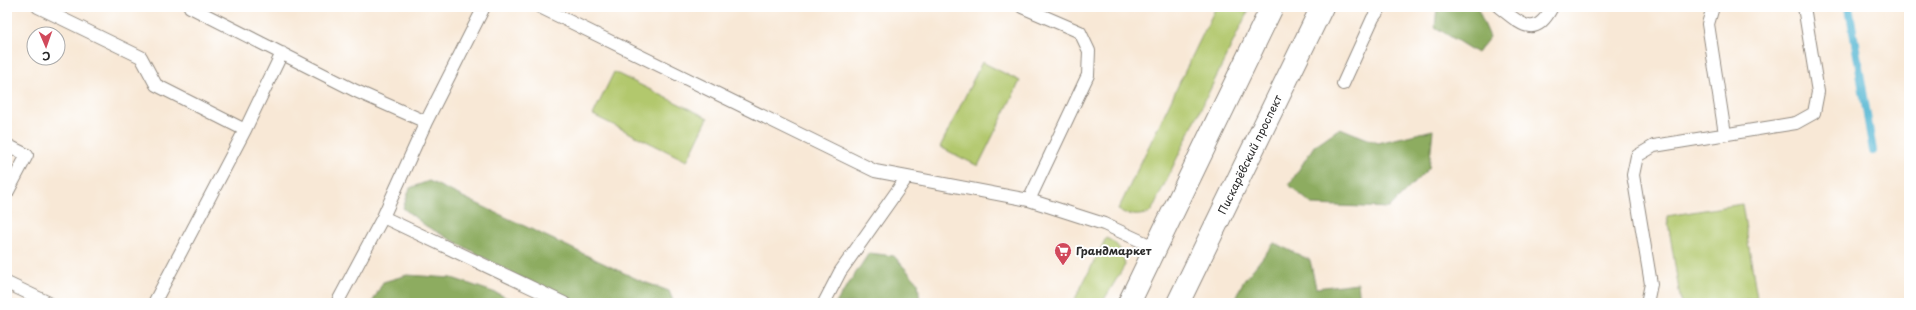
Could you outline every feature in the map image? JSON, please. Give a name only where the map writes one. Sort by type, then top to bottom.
[{"type":"main road","points":[[1129,303],[1272,7]]},
{"type":"main road","name":"Пискарёвский проспект","points":[[1178,303],[1322,7]]},
{"type":"lane","points":[[38,7],[141,57],[156,85],[245,130]]},
{"type":"lane","points":[[190,7],[356,91],[426,122]]},
{"type":"lane","points":[[337,303],[383,217],[426,122],[484,7]]},
{"type":"lane","points":[[540,7],[875,171],[1030,200],[1104,224],[1156,248]]},
{"type":"lane","points":[[1022,7],[1080,32],[1089,51],[1088,75],[1030,200]]},
{"type":"lane","points":[[1343,84],[1373,18],[1381,7]]},
{"type":"lane","points":[[1499,7],[1522,25],[1535,26],[1545,20],[1552,7]]},
{"type":"lane","points":[[1713,7],[1708,24],[1725,134]]},
{"type":"lane","points":[[1647,303],[1651,284],[1633,175],[1637,156],[1654,146],[1796,123],[1814,113],[1818,92],[1804,7]]},
{"type":"lane","points":[[154,303],[245,130],[282,53]]},
{"type":"lane","points":[[7,145],[27,155],[7,192]]},
{"type":"lane","points":[[824,303],[840,272],[907,177]]},
{"type":"lane","points":[[383,217],[564,303]]},
{"type":"lane","points":[[7,283],[49,303]]},
{"type":"green space","points":[[1216,7],[1250,7],[1151,212],[1142,215],[1126,214],[1118,210]]},
{"type":"green space","points":[[1437,7],[1477,7],[1490,37],[1477,53],[1435,27]]},
{"type":"green space","points":[[982,62],[1020,81],[978,166],[940,147]]},
{"type":"green space","points":[[614,72],[708,118],[687,161],[593,115]]},
{"type":"green space","points":[[1340,128],[1378,143],[1433,130],[1429,168],[1389,208],[1313,205],[1289,185],[1314,146]]},
{"type":"green space","points":[[429,181],[641,281],[669,291],[674,303],[582,303],[520,277],[426,226],[403,208],[410,188]]},
{"type":"green space","points":[[1742,204],[1757,298],[1727,303],[1681,303],[1667,216]]},
{"type":"green space","points":[[1106,238],[1117,245],[1123,255],[1125,265],[1102,303],[1073,303]]},
{"type":"green space","points":[[1274,243],[1310,260],[1316,288],[1358,283],[1360,303],[1233,303],[1243,282]]},
{"type":"green space","points":[[869,253],[894,256],[918,283],[920,303],[836,303]]},
{"type":"green space","points":[[407,275],[452,278],[499,294],[517,303],[372,303],[383,282]]},
{"type":"waterway","points":[[1849,7],[1873,151]]},
{"type":"place","name":"Грандмаркет","points":[[1063,266]]}]
